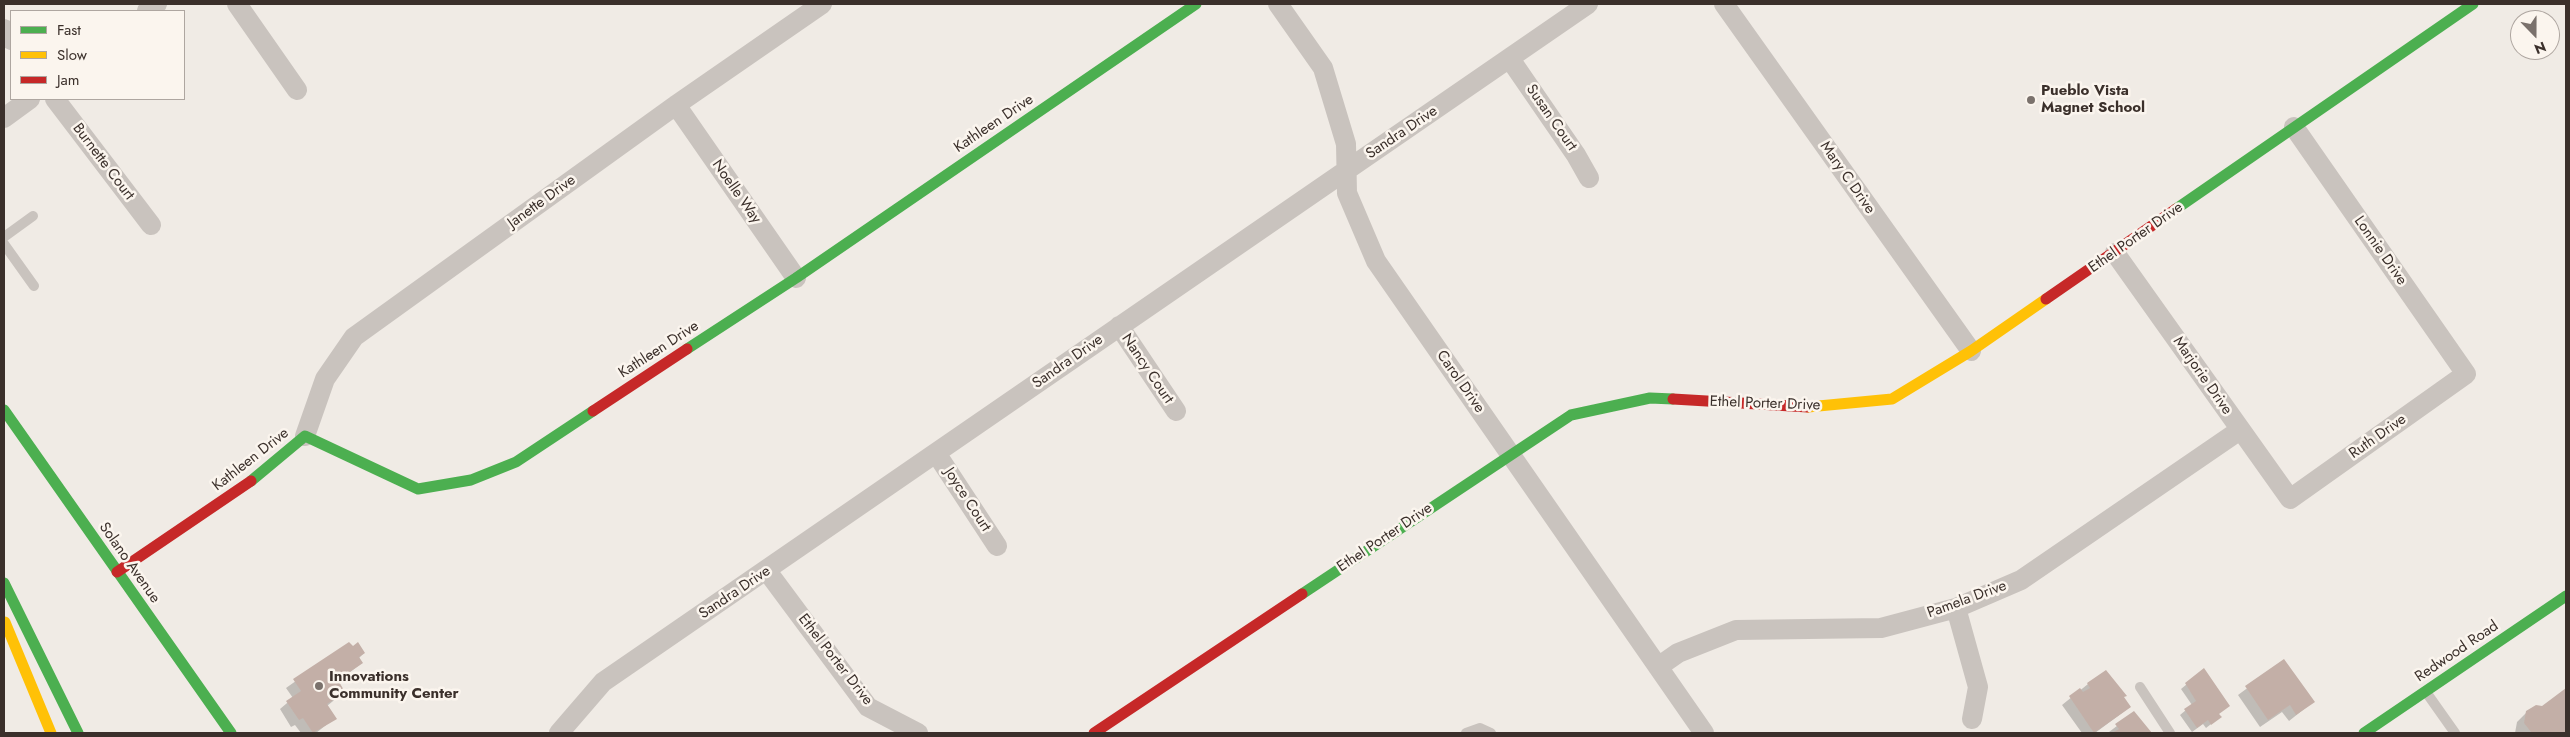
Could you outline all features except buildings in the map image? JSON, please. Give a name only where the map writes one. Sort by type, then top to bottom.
[{"type":"main road","name":"Kathleen Drive","points":[[117,572],[240,489],[305,436],[418,488],[471,480],[516,462],[796,278],[1196,4]]},
{"type":"main road","name":"Ethel Porter Drive","points":[[1094,733],[1571,415],[1650,398],[1817,408],[1892,399],[1971,351],[2473,4]]},
{"type":"main road","name":"Solano Avenue","points":[[4,410],[231,733]]},
{"type":"main road","points":[[4,582],[78,733]]},
{"type":"main road","name":"Redwood Road","points":[[2364,733],[2566,596]]},
{"type":"main road","points":[[4,619],[51,733]]},
{"type":"street","points":[[236,4],[297,90]]},
{"type":"street","name":"Janette Drive","points":[[305,436],[325,379],[354,337],[676,105],[822,4]]},
{"type":"street","name":"Carol Drive","points":[[1278,4],[1323,68],[1346,144],[1347,193],[1376,261],[1704,733]]},
{"type":"street","name":"Sandra Drive","points":[[559,733],[603,682],[767,571],[1119,326],[1588,4]]},
{"type":"street","name":"Mary C Drive","points":[[1724,4],[1971,351]]},
{"type":"street","name":"Susan Court","points":[[1510,59],[1576,154],[1589,178]]},
{"type":"street","points":[[4,118],[29,100]]},
{"type":"street","name":"Burnette Court","points":[[56,100],[151,225]]},
{"type":"street","name":"Noelle Way","points":[[676,105],[796,278]]},
{"type":"street","name":"Lonnie Drive","points":[[2294,127],[2466,374]]},
{"type":"street","name":"Marjorie Drive","points":[[2115,253],[2290,499]]},
{"type":"street","name":"Nancy Court","points":[[1119,326],[1176,411]]},
{"type":"street","name":"Ruth Drive","points":[[2290,499],[2466,374]]},
{"type":"street","name":"Pamela Drive","points":[[1658,667],[1678,654],[1736,630],[1881,628],[1956,608],[2021,580],[2240,430]]},
{"type":"street","name":"Joyce Court","points":[[936,453],[997,546]]},
{"type":"street","name":"Ethel Porter Drive","points":[[767,571],[868,707],[918,733]]},
{"type":"street","points":[[1956,608],[1978,687],[1972,719]]},
{"type":"lane","points":[[4,237],[33,216]]},
{"type":"lane","points":[[4,244],[34,286]]},
{"type":"lane","points":[[2140,687],[2170,733]]},
{"type":"lane","points":[[2426,691],[2455,733]]},
{"type":"lane","points":[[1466,733],[1480,728],[1491,733]]},
{"type":"traffic: fast","points":[[687,349],[796,278],[1196,4]]},
{"type":"traffic: fast","points":[[2176,209],[2473,4]]},
{"type":"traffic: fast","points":[[1302,594],[1571,415],[1650,398],[1673,399]]},
{"type":"traffic: fast","points":[[4,410],[231,733]]},
{"type":"traffic: fast","points":[[251,481],[305,436],[418,489],[471,480],[516,462],[593,411]]},
{"type":"traffic: fast","points":[[4,583],[78,733]]},
{"type":"traffic: fast","points":[[2364,733],[2566,596]]},
{"type":"traffic: slow","points":[[1808,407],[1892,399],[1971,351],[2046,299]]},
{"type":"traffic: slow","points":[[5,622],[51,733]]},
{"type":"traffic: jam","points":[[2046,299],[2176,209]]},
{"type":"traffic: jam","points":[[593,411],[687,349]]},
{"type":"traffic: jam","points":[[1673,399],[1808,407]]},
{"type":"traffic: jam","points":[[117,572],[251,481]]},
{"type":"traffic: jam","points":[[1094,733],[1302,594]]},
{"type":"place","name":"Pueblo Vista Magnet School","points":[[2031,100]]},
{"type":"place","name":"Innovations Community Center","points":[[319,686]]}]
